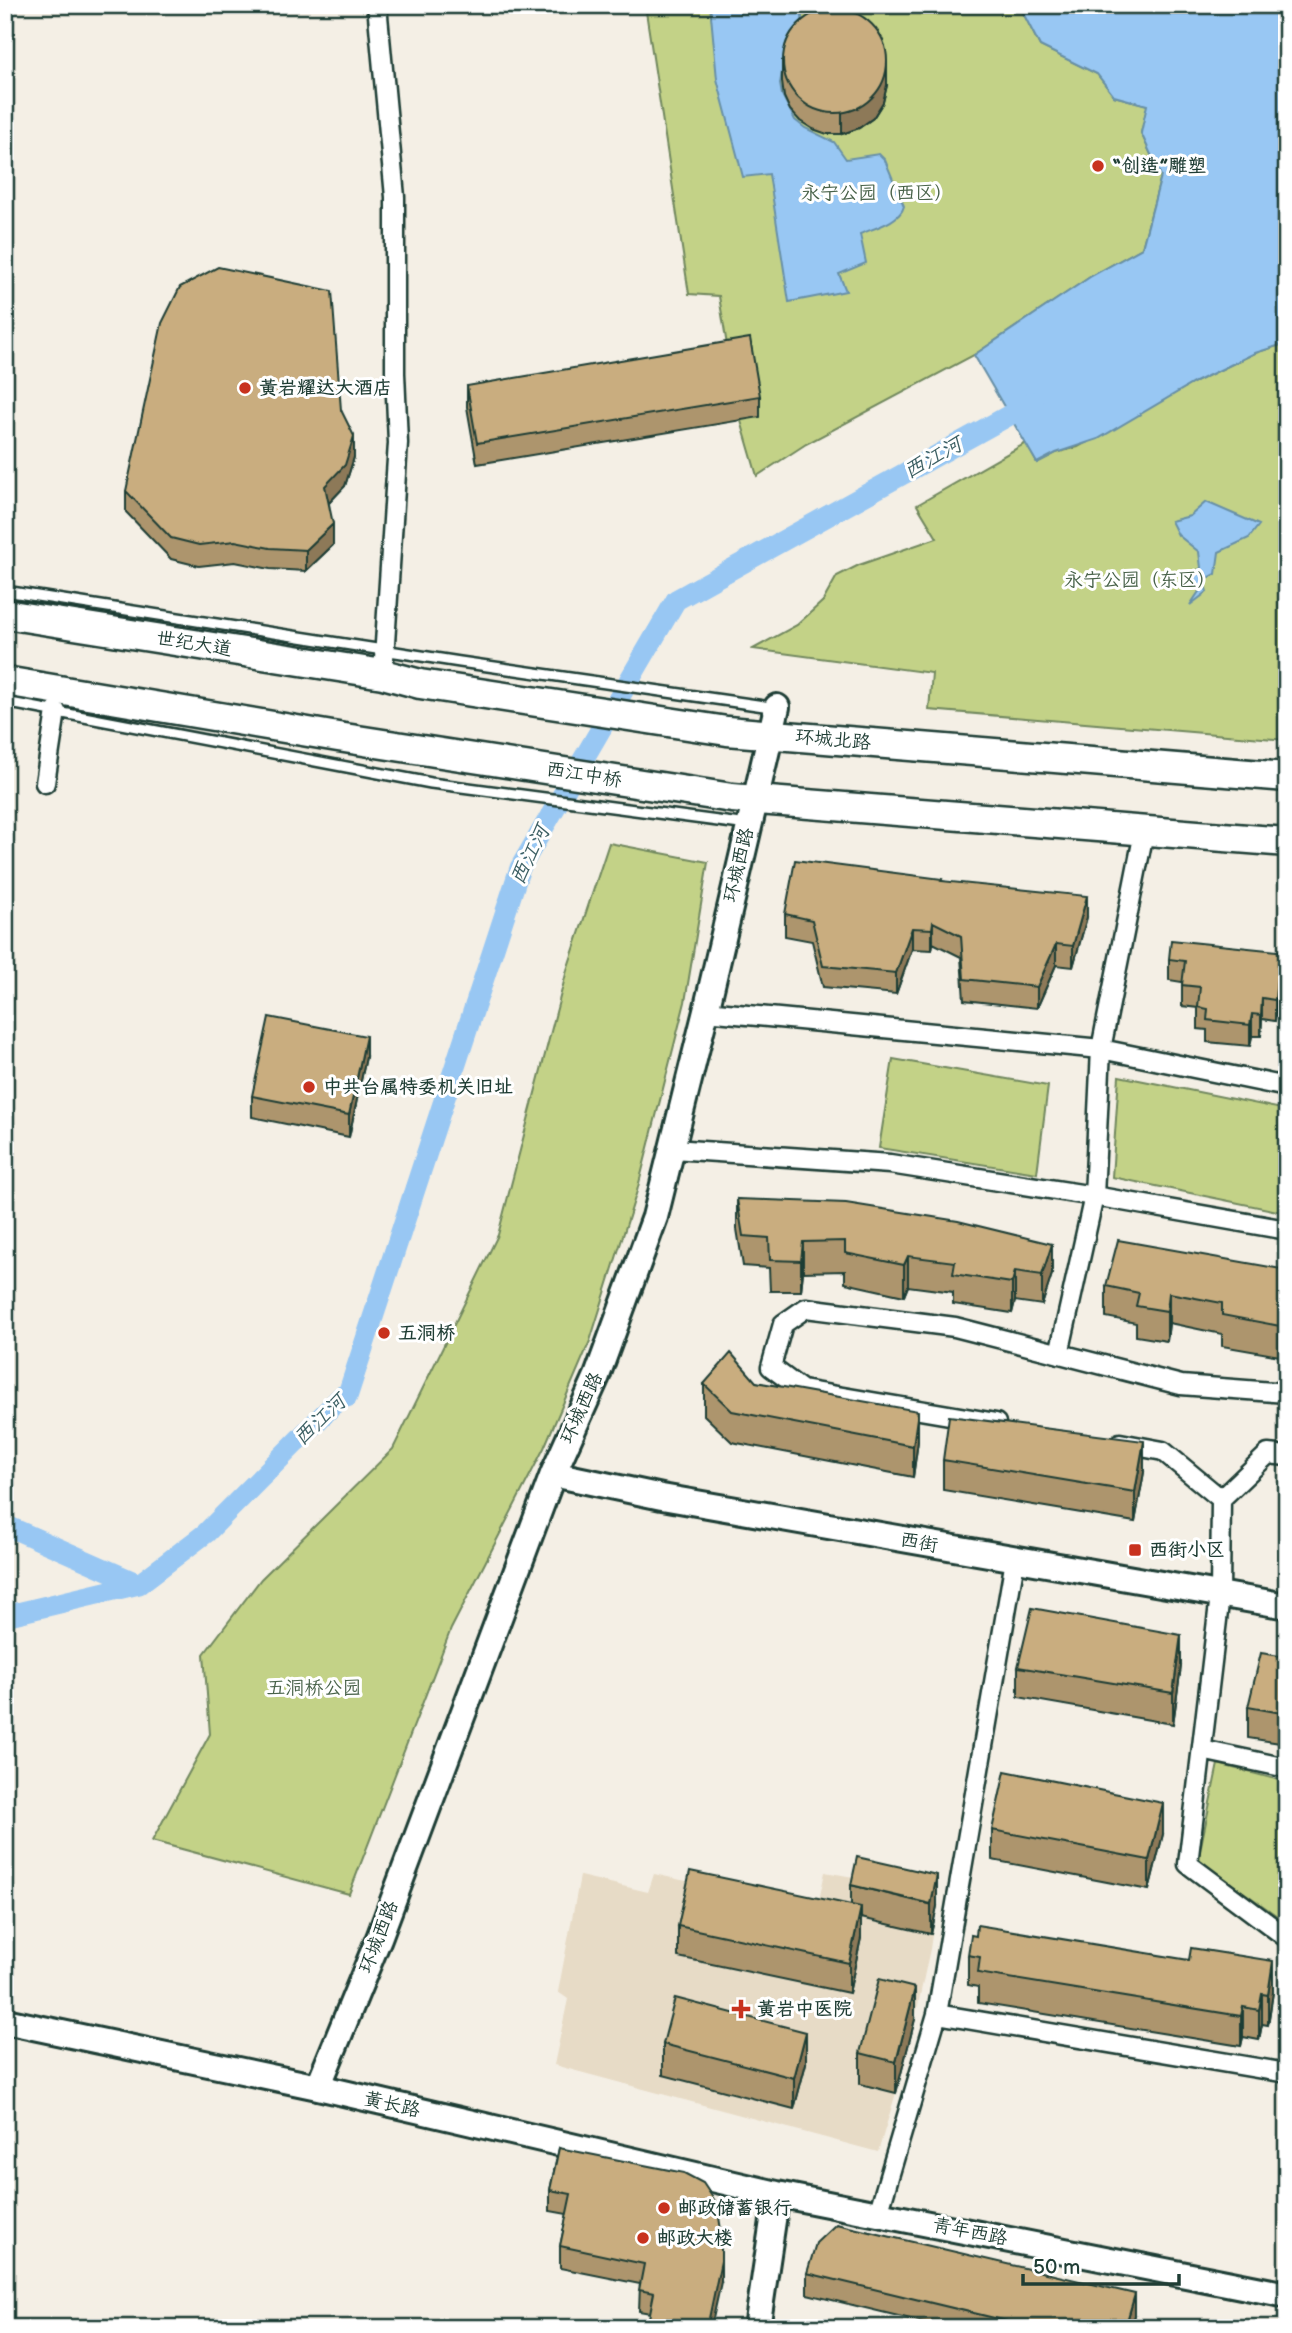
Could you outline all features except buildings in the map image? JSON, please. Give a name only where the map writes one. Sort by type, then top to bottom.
[{"type":"main road","name":"世纪大道","points":[[5,614],[384,662]]},
{"type":"main road","name":"环城北路","points":[[384,662],[420,684],[727,731],[1287,777]]},
{"type":"main road","name":"西江中桥","points":[[5,681],[338,737],[712,795],[751,813]]},
{"type":"main road","name":"环城西路","points":[[317,2087],[379,1938],[553,1474],[597,1376],[655,1217],[706,1011],[769,734],[770,706]]},
{"type":"main road","points":[[751,813],[1143,832],[1287,842]]},
{"type":"main road","name":"西街","points":[[553,1474],[662,1497],[1287,1606]]},
{"type":"main road","name":"黄长路","points":[[5,2021],[317,2087],[777,2194]]},
{"type":"main road","points":[[757,2328],[777,2194]]},
{"type":"main road","name":"青年西路","points":[[777,2194],[1287,2295]]},
{"type":"street","points":[[377,5],[395,197],[395,373],[398,443],[384,662]]},
{"type":"street","points":[[45,783],[56,711]]},
{"type":"street","points":[[1059,1354],[1094,1196],[1101,1049],[1143,832]]},
{"type":"street","points":[[706,1011],[1101,1049],[1287,1087]]},
{"type":"street","points":[[673,1149],[890,1164],[1287,1230]]},
{"type":"street","points":[[1016,1426],[802,1390],[771,1367],[783,1324],[806,1308],[955,1326],[1181,1385],[1287,1393]]},
{"type":"street","points":[[1096,1439],[1163,1451],[1221,1499]]},
{"type":"street","points":[[1287,1456],[1268,1454],[1221,1499],[1220,1595],[1188,1864],[1287,1938]]},
{"type":"street","points":[[877,2214],[937,2014],[1015,1560]]},
{"type":"street","points":[[1202,1750],[1287,1768]]},
{"type":"street","points":[[937,2014],[1287,2073]]},
{"type":"lane","points":[[5,591],[384,662],[460,662],[770,706]]},
{"type":"lane","points":[[5,702],[431,783],[690,817],[751,813]]},
{"type":"shaded area","name":"黄岩中医院","points":[[825,1872],[938,1892],[930,1949],[915,2019],[878,2152],[554,2065],[568,1999],[558,1992],[580,1876],[648,1892],[654,1874],[817,1910]]},
{"type":"green space","name":"永宁公园（西区）","points":[[645,5],[1019,5],[1040,46],[1097,74],[1114,96],[1148,105],[1141,133],[1161,176],[1142,248],[1090,277],[974,355],[806,444],[757,476],[737,407],[719,296],[689,294]]},
{"type":"green space","name":"永宁公园（东区）","points":[[1287,343],[1287,740],[929,710],[932,673],[753,649],[797,625],[823,601],[837,576],[859,565],[937,538],[917,505],[1026,443],[1037,463],[1056,453],[1078,447],[1195,382],[1255,353]]},
{"type":"green space","name":"五洞桥公园","points":[[609,843],[708,862],[685,1002],[637,1191],[590,1341],[544,1448],[451,1629],[349,1894],[152,1841],[210,1734],[204,1654],[261,1579],[393,1449],[498,1235],[567,970]]},
{"type":"green space","points":[[893,1059],[1048,1086],[1037,1173],[879,1148]]},
{"type":"green space","points":[[1119,1076],[1287,1110],[1287,1213],[1112,1177]]},
{"type":"green space","points":[[1218,1764],[1287,1782],[1287,1923],[1198,1860]]},
{"type":"water","points":[[710,5],[800,5],[803,23],[782,71],[780,84],[782,95],[795,120],[834,142],[846,159],[879,154],[885,160],[904,206],[902,212],[892,220],[860,234],[866,263],[839,274],[846,291],[789,302],[769,174],[743,177],[717,79]]},
{"type":"water","points":[[1019,5],[1287,5],[1287,343],[1255,353],[1195,382],[1098,439],[1056,453],[1037,463],[974,355],[1090,277],[1142,248],[1161,176],[1141,133],[1147,105],[1114,96],[1097,74],[1040,46]]},
{"type":"water","points":[[1206,502],[1259,525],[1249,538],[1219,552],[1216,574],[1204,580],[1207,592],[1190,605],[1200,590],[1188,576],[1201,568],[1199,552],[1178,535],[1171,521],[1190,516]]},
{"type":"waterway","name":"西江河","points":[[5,1616],[139,1584],[206,1533],[342,1396],[347,1397],[520,868],[676,600],[1033,402]]},
{"type":"waterway","points":[[5,1525],[139,1584]]},
{"type":"place","name":"“创造”雕塑","points":[[1098,166]]},
{"type":"place","name":"黄岩耀达大酒店","points":[[245,388]]},
{"type":"place","name":"中共台属特委机关旧址","points":[[309,1087]]},
{"type":"place","name":"五洞桥","points":[[384,1333]]},
{"type":"place","name":"西街小区","points":[[1135,1550]]},
{"type":"place","name":"黄岩中医院","points":[[741,2009]]},
{"type":"place","name":"邮政储蓄银行","points":[[664,2208]]},
{"type":"place","name":"邮政大楼","points":[[643,2238]]}]
